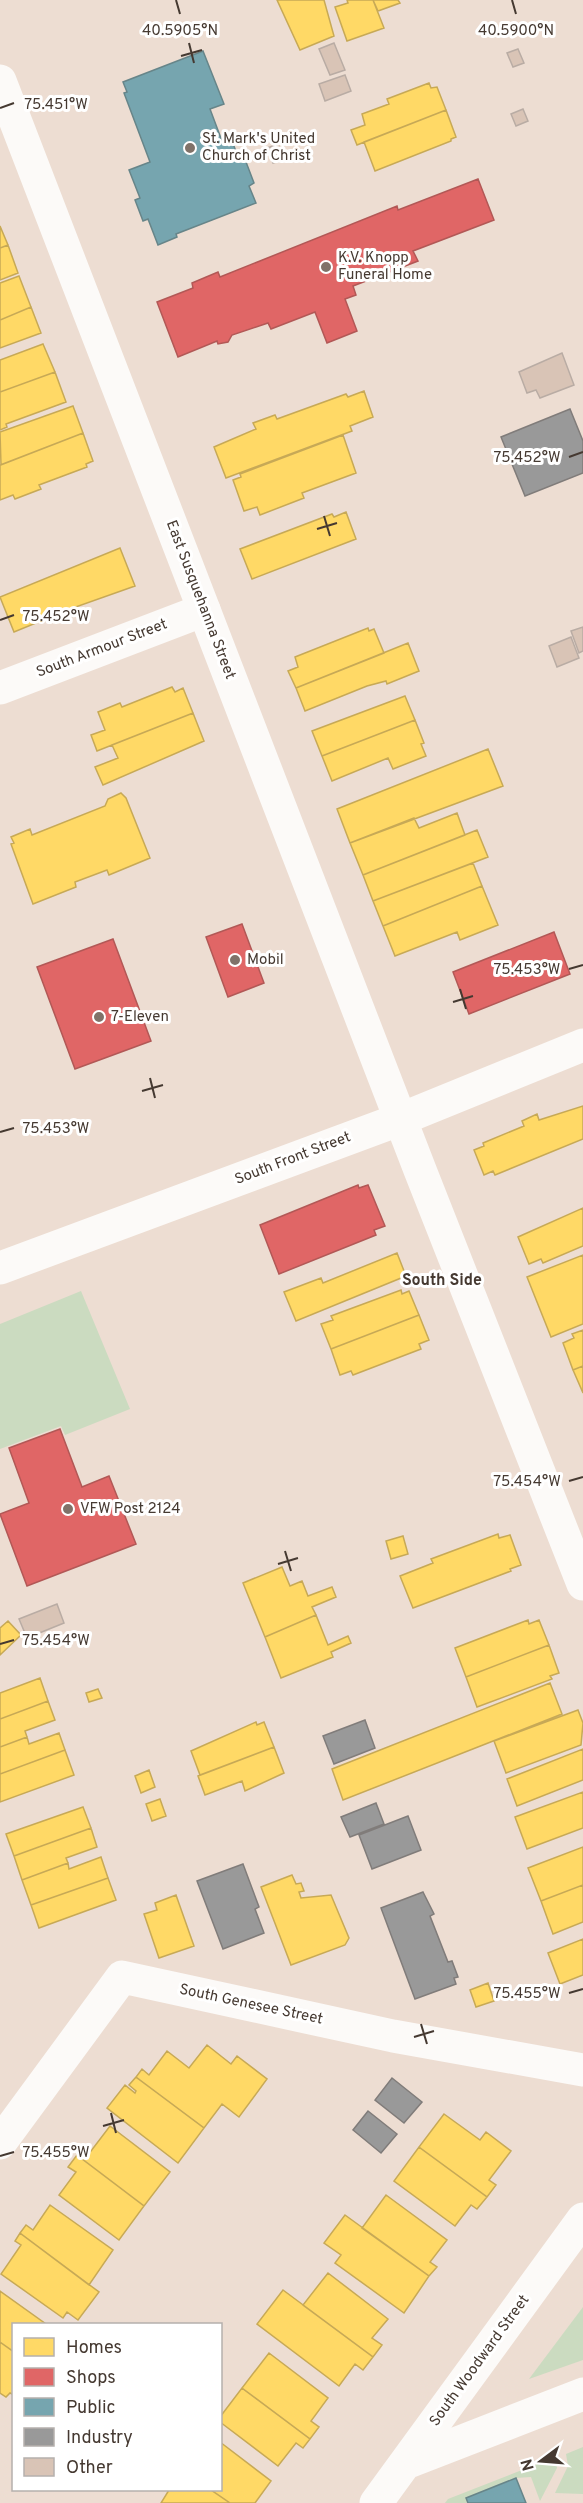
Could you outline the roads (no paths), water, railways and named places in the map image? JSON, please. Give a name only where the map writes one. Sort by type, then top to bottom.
[{"type":"street","name":"East Susquehanna Street","points":[[0,81],[583,1584]]},
{"type":"street","name":"South Armour Street","points":[[0,688],[204,610]]},
{"type":"street","name":"South Front Street","points":[[0,1268],[401,1119],[583,1045]]},
{"type":"street","name":"South Genesee Street","points":[[0,2144],[122,1977],[393,2036],[583,2070]]},
{"type":"street","name":"South Woodward Street","points":[[376,2503],[583,2219]]},
{"type":"street","points":[[406,2463],[583,2394]]},
{"type":"place","name":"St. Mark's United Church of Christ","points":[[190,148]]},
{"type":"place","name":"K.V. Knopp Funeral Home","points":[[326,267]]},
{"type":"place","name":"Mobil","points":[[235,960]]},
{"type":"place","name":"7-Eleven","points":[[99,1017]]},
{"type":"place","name":"VFW Post 2124","points":[[68,1509]]},
{"type":"district","name":"South Side","points":[[442,1281]]}]
